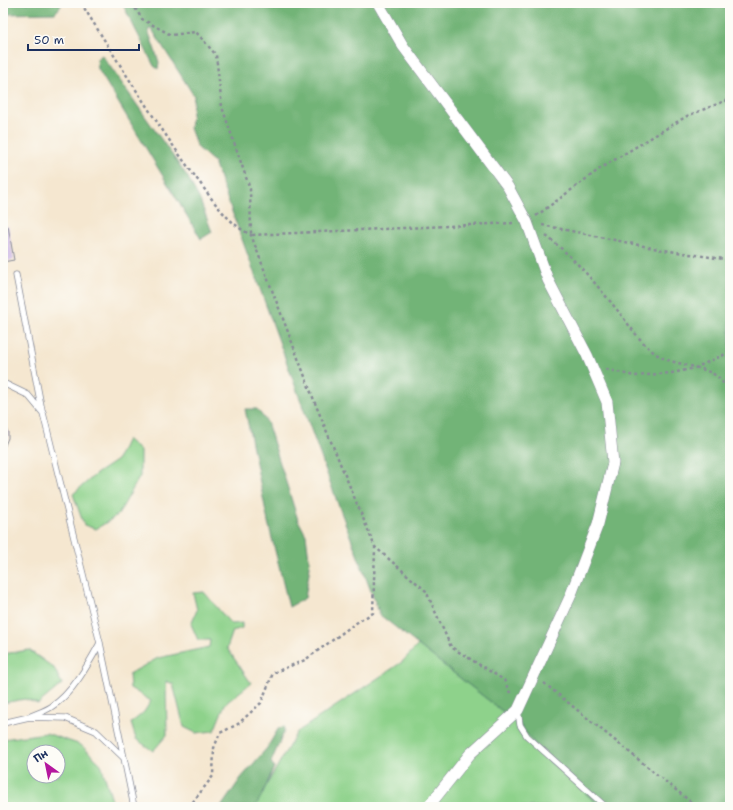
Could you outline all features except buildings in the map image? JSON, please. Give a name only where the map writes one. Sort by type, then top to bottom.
[{"type":"street","points":[[378,3],[403,46],[508,187],[527,222],[548,280],[587,355],[607,402],[613,462],[598,524],[570,597],[518,710],[470,754],[428,807]]},
{"type":"lane","points":[[16,275],[43,413],[100,643],[134,807]]},
{"type":"lane","points":[[3,383],[28,395],[43,413]]},
{"type":"lane","points":[[3,723],[29,717],[52,707],[70,689],[85,670],[100,643]]},
{"type":"lane","points":[[518,710],[520,725],[527,736],[606,807]]},
{"type":"lane","points":[[29,717],[65,718],[96,731],[124,758]]},
{"type":"path","points":[[81,3],[162,131],[216,205],[240,229],[251,235],[527,222],[663,250],[730,260]]},
{"type":"path","points":[[132,3],[142,19],[171,35],[196,32],[216,55],[222,106],[250,189],[251,235],[317,408],[375,547],[373,613],[356,623],[305,660],[273,673],[261,703],[238,724],[220,732],[214,748],[213,776],[189,807]]},
{"type":"path","points":[[527,222],[601,168],[686,116],[730,99]]},
{"type":"path","points":[[545,236],[558,245],[588,273],[638,336],[658,355],[674,363],[704,370],[718,378],[730,392]]},
{"type":"path","points":[[603,368],[634,376],[672,373],[695,368],[730,352]]},
{"type":"path","points":[[375,547],[426,591],[451,647],[504,680],[518,710]]},
{"type":"path","points":[[534,675],[697,807]]},
{"type":"green space","points":[[3,3],[61,3],[61,6],[55,13],[3,14]]},
{"type":"green space","points":[[122,3],[730,3],[730,807],[601,807],[544,756],[520,725],[380,615],[338,504],[214,162],[197,147],[190,128],[194,96],[151,28],[148,30],[159,62],[158,69],[154,66]]},
{"type":"green space","points":[[102,55],[187,176],[199,198],[212,232],[201,239],[98,69],[97,59]]},
{"type":"green space","points":[[245,409],[257,409],[267,422],[298,520],[306,535],[310,567],[305,598],[289,607],[268,522]]},
{"type":"green space","points":[[127,439],[140,451],[140,476],[118,515],[96,529],[84,525],[73,494],[96,474],[117,460]]},
{"type":"green space","points":[[204,592],[231,624],[242,623],[242,628],[233,631],[227,648],[251,683],[225,704],[214,731],[196,733],[184,727],[173,684],[166,681],[167,735],[153,751],[136,739],[131,723],[144,712],[151,701],[130,688],[129,674],[158,658],[209,647],[210,640],[198,640],[191,624],[197,610],[193,593]]},
{"type":"green space","points":[[418,645],[520,725],[544,756],[601,807],[254,807],[297,732],[402,662]]},
{"type":"green space","points":[[29,650],[54,668],[62,684],[38,704],[25,699],[3,703],[3,654]]},
{"type":"green space","points":[[284,726],[284,732],[271,762],[274,767],[255,807],[221,807],[241,778],[267,748],[278,729]]},
{"type":"green space","points":[[46,733],[81,745],[101,764],[114,807],[3,807],[3,739]]}]
